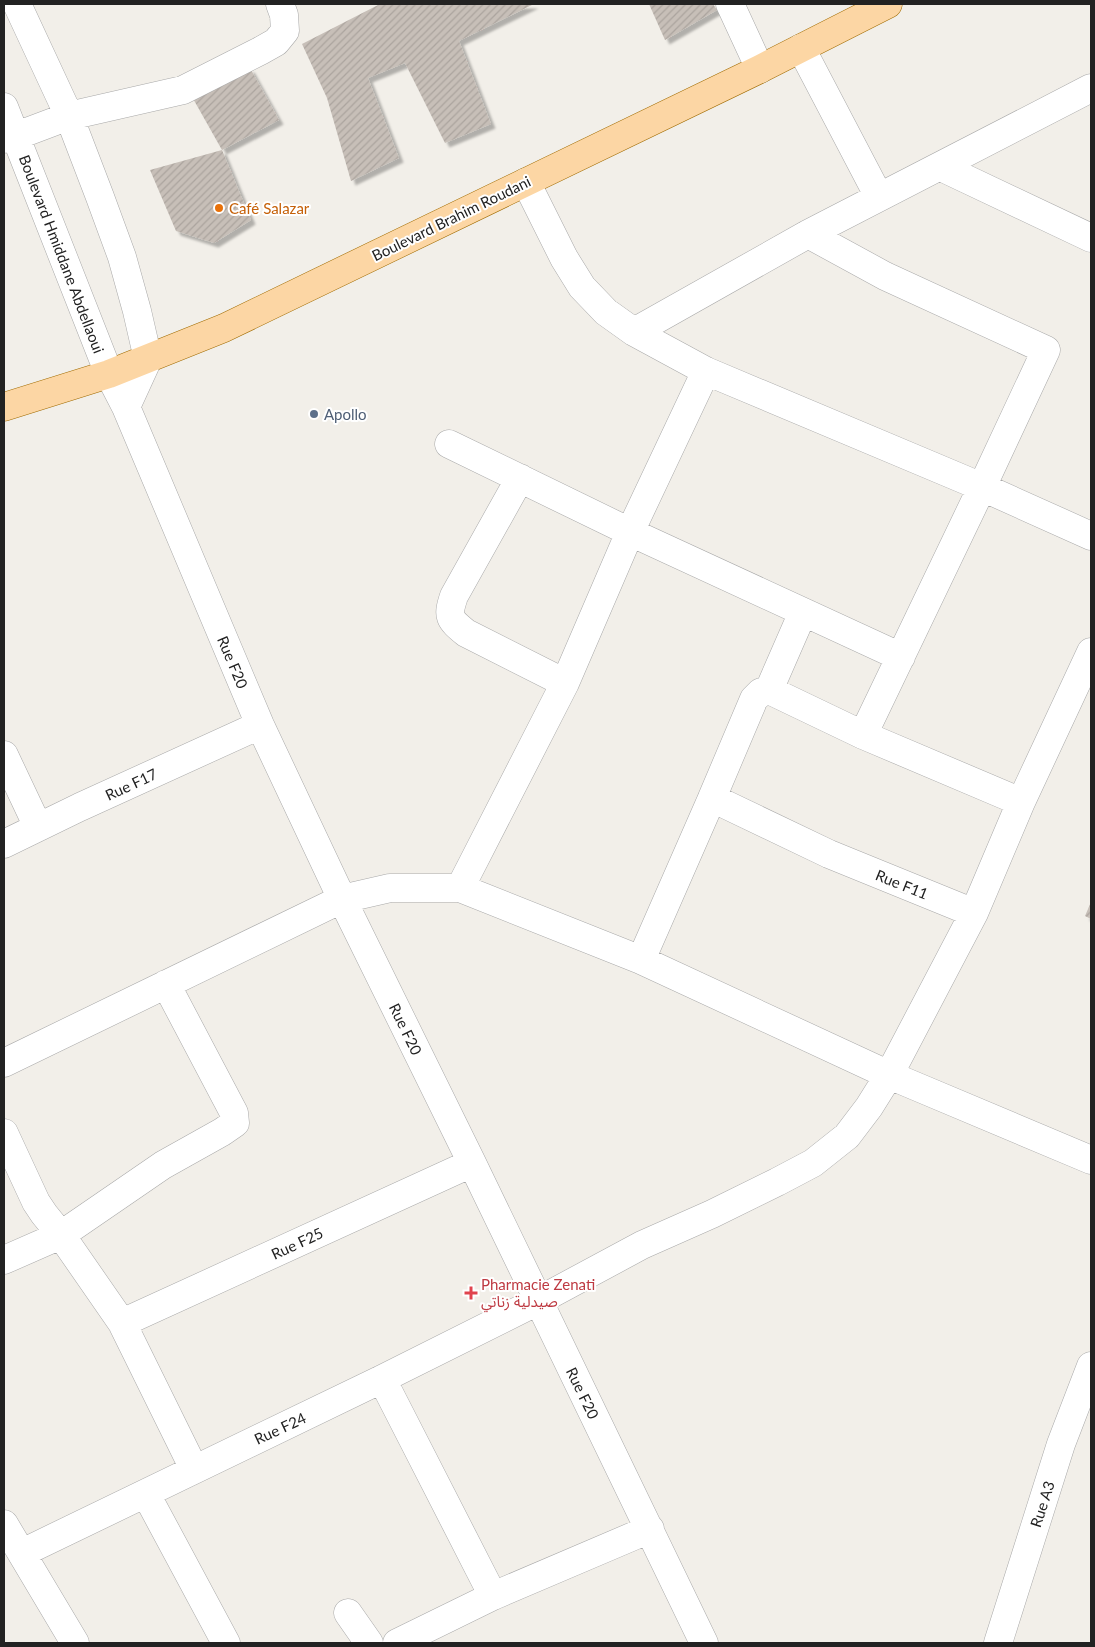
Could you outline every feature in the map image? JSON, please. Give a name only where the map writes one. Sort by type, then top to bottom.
[{"type":"main road","name":"Boulevard Brahim Roudani","points":[[4,407],[109,374],[224,328],[760,69],[888,4]]},
{"type":"street","points":[[17,4],[69,116],[122,258],[148,359],[126,406]]},
{"type":"street","points":[[10,137],[69,116],[183,90],[276,42],[285,31],[284,15],[280,4]]},
{"type":"street","points":[[730,4],[760,69]]},
{"type":"street","points":[[801,48],[879,197]]},
{"type":"street","points":[[634,332],[808,234],[1091,88]]},
{"type":"street","name":"Boulevard Hmiddane Abdellaoui","points":[[4,108],[10,137],[109,374]]},
{"type":"street","points":[[941,167],[1091,238]]},
{"type":"street","points":[[526,182],[564,258],[582,287],[606,312],[634,332],[706,371],[982,487],[1091,536]]},
{"type":"street","points":[[808,234],[885,276],[1046,350],[863,735]]},
{"type":"street","points":[[460,888],[565,683],[630,532],[706,371]]},
{"type":"street","name":"Rue F20","points":[[109,374],[126,406],[260,725],[342,899],[704,1643]]},
{"type":"street","points":[[449,444],[630,532],[901,657]]},
{"type":"street","points":[[520,478],[454,596],[450,610],[453,622],[466,633],[565,683]]},
{"type":"street","points":[[769,690],[803,612]]},
{"type":"street","name":"Rue F24","points":[[22,1553],[382,1379],[538,1301],[642,1245],[720,1210],[813,1164],[847,1136],[869,1107],[889,1075],[974,913],[1021,802],[1091,652]]},
{"type":"street","points":[[641,960],[754,700],[761,692],[769,690],[863,735],[1021,802]]},
{"type":"street","name":"Rue F17","points":[[4,844],[260,725]]},
{"type":"street","points":[[4,755],[38,827]]},
{"type":"street","name":"Rue F11","points":[[712,798],[829,854],[974,913]]},
{"type":"street","points":[[4,1063],[342,899],[390,888],[460,888],[641,960],[889,1075],[1091,1160]]},
{"type":"street","points":[[4,1260],[61,1235],[162,1165],[235,1123],[234,1112],[166,984]]},
{"type":"street","points":[[4,1133],[36,1202],[122,1322],[194,1469]]},
{"type":"street","name":"Rue F25","points":[[122,1322],[472,1163]]},
{"type":"street","name":"Rue A3","points":[[998,1643],[1061,1444],[1091,1366]]},
{"type":"street","points":[[382,1379],[493,1596]]},
{"type":"street","points":[[146,1494],[226,1643]]},
{"type":"street","points":[[4,1524],[75,1643]]},
{"type":"street","points":[[397,1643],[493,1596],[650,1529]]},
{"type":"street","points":[[348,1613],[369,1643]]},
{"type":"building","points":[[380,4],[534,4],[459,41],[491,124],[445,143],[405,63],[368,78],[399,158],[351,181],[327,98],[302,44]]},
{"type":"building","points":[[649,4],[713,4],[717,10],[665,40]]},
{"type":"building","points":[[250,68],[279,120],[222,150],[191,95]]},
{"type":"building","points":[[222,150],[251,220],[214,243],[176,231],[150,170]]},
{"type":"building","points":[[1091,902],[1091,919],[1085,916]]},
{"type":"place","name":"Café Salazar","points":[[219,208]]},
{"type":"place","name":"Apollo","points":[[314,414]]},
{"type":"place","name":"Pharmacie Zenati صيدلية زناتي","points":[[471,1293]]}]
